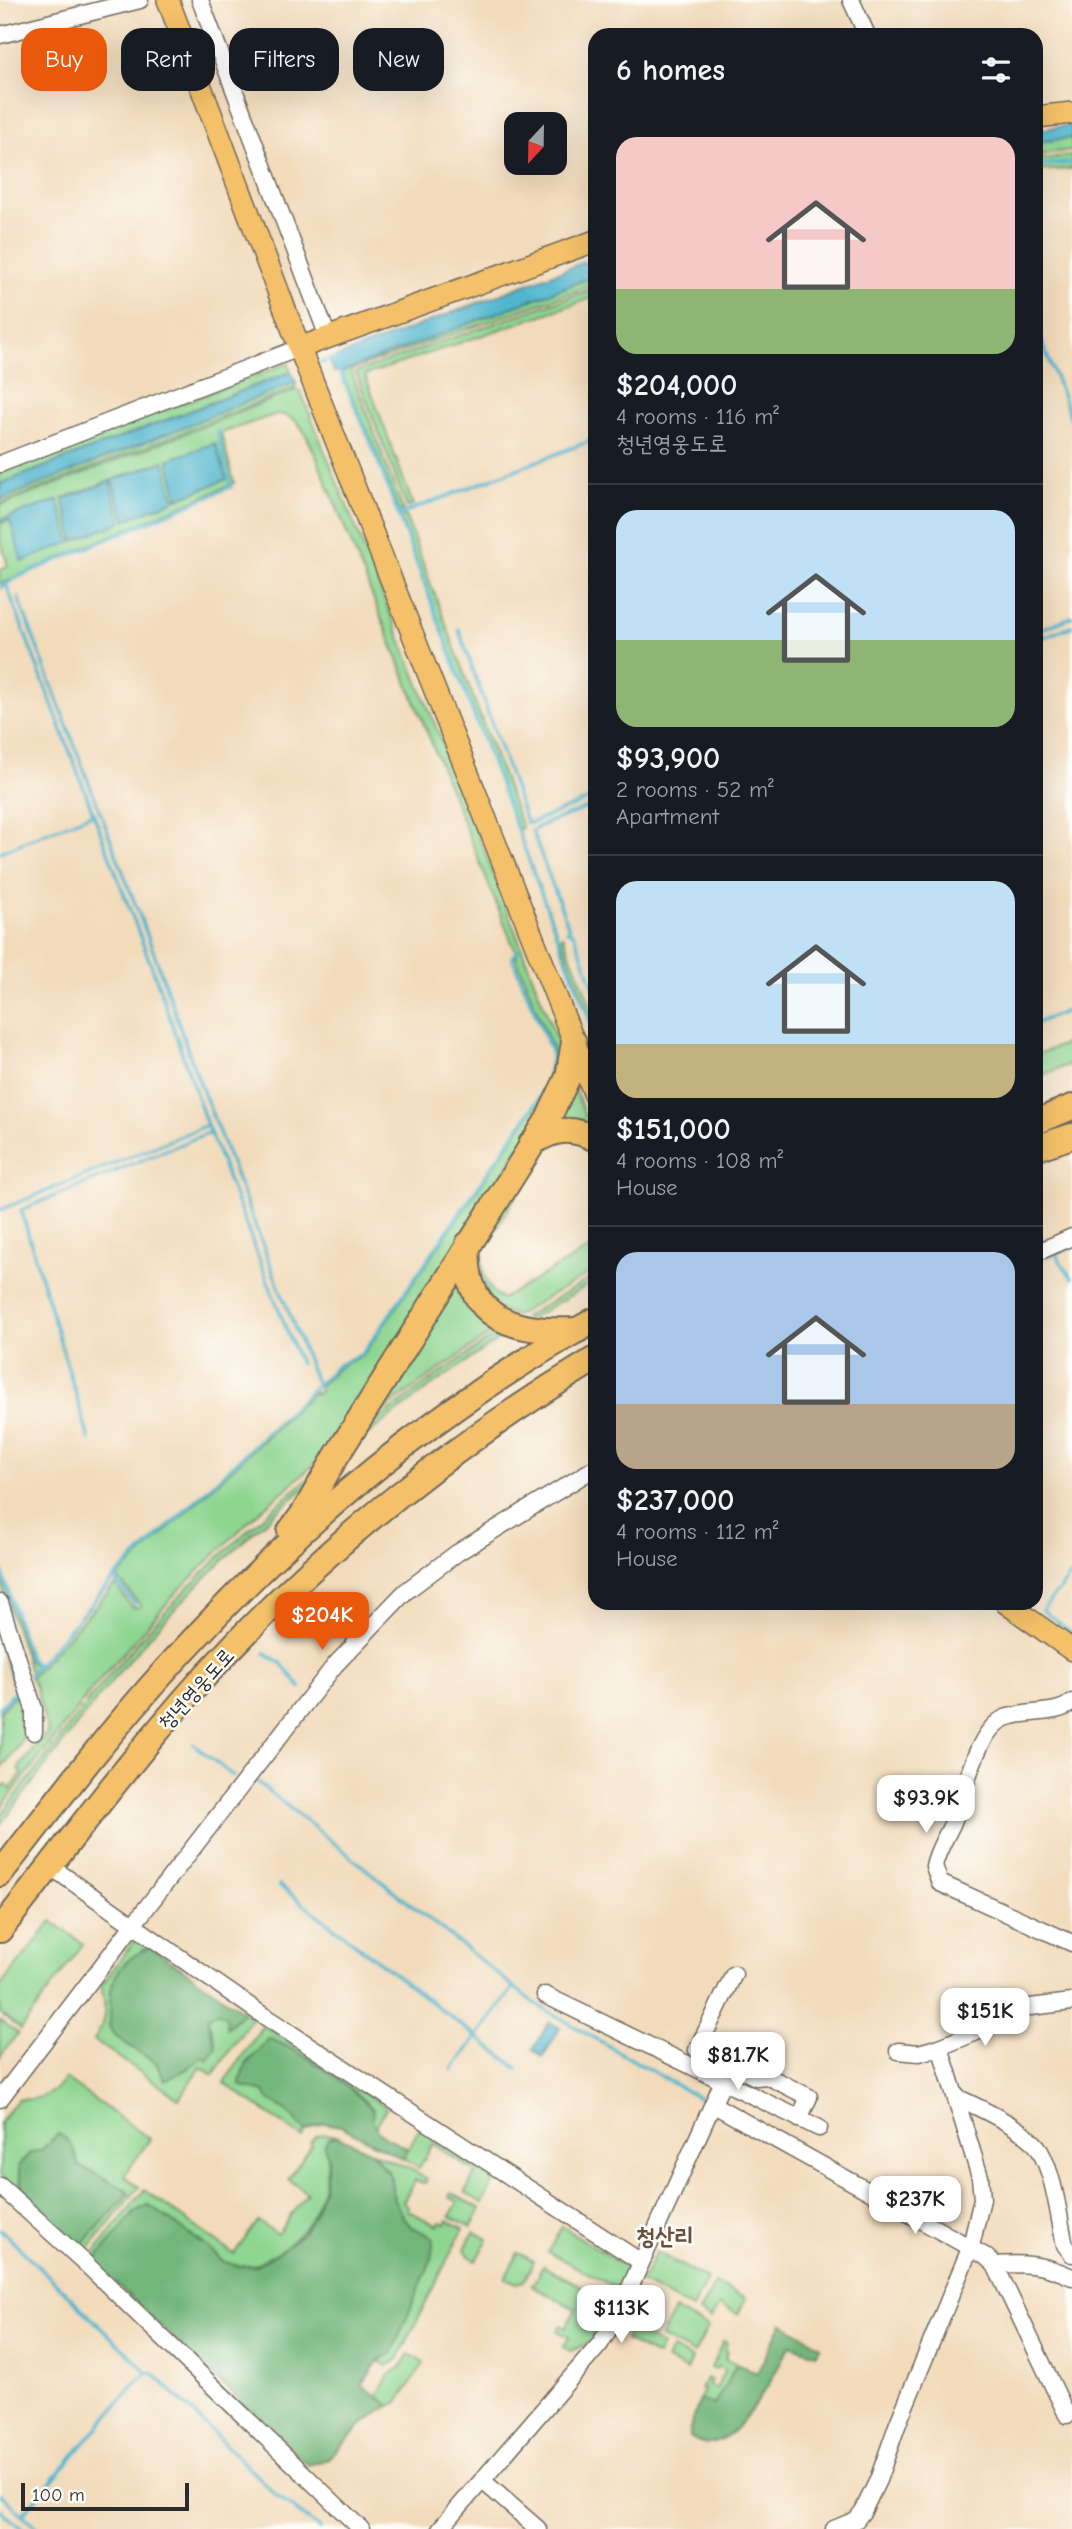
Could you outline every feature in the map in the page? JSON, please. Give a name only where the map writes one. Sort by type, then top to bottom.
[{"type":"highway","points":[[241,1591],[303,1514],[561,1096],[568,1077],[574,1042]]},
{"type":"highway","points":[[1043,1119],[1072,1107]]},
{"type":"highway","points":[[530,1144],[547,1133],[556,1131],[576,1132],[588,1136]]},
{"type":"highway","points":[[1043,1146],[1072,1136]]},
{"type":"highway","points":[[468,1244],[467,1262],[471,1287],[485,1308],[529,1329],[552,1331],[586,1325]]},
{"type":"highway","name":"청년영웅도로","points":[[0,1874],[136,1703],[241,1591],[350,1490],[403,1447],[516,1367],[586,1325]]},
{"type":"highway","name":"청년영웅도로","points":[[0,1930],[122,1773],[208,1673],[319,1564],[424,1473],[534,1396],[588,1363]]},
{"type":"main road","points":[[168,0],[314,388],[588,1078]]},
{"type":"main road","points":[[1043,116],[1072,113]]},
{"type":"main road","points":[[301,353],[328,337],[588,244]]},
{"type":"main road","points":[[1016,1610],[1072,1650]]},
{"type":"street","points":[[0,35],[140,0]]},
{"type":"street","points":[[200,0],[328,337]]},
{"type":"street","points":[[851,0],[864,28]]},
{"type":"street","points":[[0,464],[301,353]]},
{"type":"street","points":[[1044,1249],[1072,1237]]},
{"type":"street","points":[[0,2099],[335,1665],[405,1592],[457,1553],[588,1472]]},
{"type":"street","points":[[0,1603],[34,1709],[34,1732]]},
{"type":"street","points":[[1072,1702],[1056,1710],[1033,1711],[1004,1718],[988,1734],[965,1780],[963,1797],[934,1866],[940,1883],[1072,1943]]},
{"type":"street","points":[[50,1866],[261,2014],[641,2262]]},
{"type":"street","points":[[734,1974],[698,2050],[756,2077],[768,2076],[809,2097],[799,2119]]},
{"type":"street","points":[[545,1994],[722,2083],[819,2128]]},
{"type":"street","points":[[898,2050],[919,2053],[986,2028],[1022,2008],[1072,2002]]},
{"type":"street","points":[[834,2529],[856,2520],[878,2480],[898,2423],[971,2246],[982,2199],[980,2177],[940,2047]]},
{"type":"street","points":[[440,2529],[600,2344],[618,2314],[730,2066]]},
{"type":"street","points":[[956,2097],[983,2109],[1028,2137],[1038,2147],[1046,2163],[1065,2245],[1072,2254]]},
{"type":"street","points":[[714,2105],[971,2246],[995,2266],[1067,2414]]},
{"type":"street","points":[[0,2186],[84,2262],[361,2529]]},
{"type":"street","points":[[995,2266],[1027,2263],[1072,2277]]},
{"type":"street","points":[[483,2481],[538,2529]]},
{"type":"green space","points":[[1072,138],[1072,150],[1043,154],[1043,141]]},
{"type":"green space","points":[[1072,155],[1072,169],[1043,171],[1043,159]]},
{"type":"green space","points":[[588,279],[588,286],[351,370],[403,510],[399,512],[373,443],[341,372]]},
{"type":"green space","points":[[588,290],[588,299],[365,375],[413,505],[407,507],[356,372]]},
{"type":"green space","points":[[288,363],[291,372],[0,484],[0,472]]},
{"type":"green space","points":[[296,382],[295,388],[0,504],[0,500],[25,489]]},
{"type":"green space","points":[[300,390],[451,764],[561,1051],[555,1091],[325,1455],[253,1517],[176,1593],[97,1683],[0,1809],[0,1789],[5,1784],[11,1789],[22,1773],[18,1769],[48,1731],[35,1686],[30,1678],[115,1585],[132,1607],[141,1606],[117,1577],[314,1392],[316,1394],[320,1391],[318,1388],[339,1367],[364,1354],[547,1089],[553,1066],[554,1053],[516,957],[518,950],[515,950],[316,456],[298,423],[277,414],[221,433],[234,483],[0,584],[0,570],[8,566],[0,538],[0,523],[10,520],[22,561],[120,522],[109,484],[113,483],[125,520],[227,479],[174,497],[163,461],[63,498],[74,539],[70,540],[57,500],[0,520],[0,506]]},
{"type":"green space","points":[[405,515],[522,828],[517,830],[400,516]]},
{"type":"green space","points":[[563,936],[588,998],[588,1010],[560,938]]},
{"type":"green space","points":[[1072,1041],[1072,1063],[1043,1075],[1043,1052]]},
{"type":"green space","points":[[573,1084],[588,1129],[553,1125]]},
{"type":"green space","points":[[539,1146],[545,1149],[484,1249],[485,1277],[492,1290],[502,1299],[588,1249],[588,1274],[515,1316],[492,1306],[473,1261]]},
{"type":"green space","points":[[462,1265],[503,1325],[398,1399],[358,1431]]},
{"type":"green space","points":[[588,1280],[588,1285],[530,1319],[524,1317]]},
{"type":"green space","points":[[507,1327],[515,1328],[360,1440],[357,1436],[431,1380]]},
{"type":"green space","points":[[319,1470],[317,1478],[230,1553],[176,1607],[125,1664],[0,1825],[0,1817],[97,1690],[148,1631],[230,1547]]},
{"type":"green space","points":[[0,1570],[28,1660],[36,1666],[30,1672],[0,1581]]},
{"type":"green space","points":[[23,1687],[29,1724],[21,1743],[0,1770],[0,1712]]},
{"type":"green space","points":[[52,1921],[83,1944],[21,2029],[0,2013],[0,1987]]},
{"type":"green space","points":[[137,1937],[152,1948],[142,1950],[110,1992],[112,2013],[109,2026],[117,2037],[156,2063],[165,2080],[187,2069],[203,2056],[207,2059],[216,2047],[207,2018],[218,2012],[226,2017],[227,2028],[244,2012],[252,2018],[213,2075],[201,2067],[179,2099],[94,2040],[104,2014],[101,1986]]},
{"type":"green space","points":[[152,1948],[244,2012],[227,2028],[226,2017],[218,2012],[207,2018],[216,2047],[207,2060],[203,2056],[165,2081],[156,2063],[116,2037],[109,2026],[111,1991],[115,1976],[131,1958]]},
{"type":"green space","points":[[0,2020],[18,2033],[0,2057]]},
{"type":"green space","points":[[263,2025],[387,2108],[375,2127],[371,2120],[261,2049],[247,2062],[240,2085],[264,2092],[268,2099],[286,2110],[306,2131],[302,2137],[224,2083]]},
{"type":"green space","points":[[269,2038],[311,2060],[361,2098],[373,2109],[374,2124],[381,2134],[407,2148],[403,2159],[341,2126],[324,2123],[306,2131],[286,2110],[268,2099],[264,2092],[240,2085],[246,2065]]},
{"type":"green space","points":[[65,2079],[150,2139],[124,2176],[139,2187],[85,2253],[74,2243],[82,2245],[129,2193],[126,2190],[79,2166],[74,2151],[41,2150],[30,2153],[18,2166],[23,2195],[0,2176],[0,2123],[18,2099],[44,2096]]},
{"type":"green space","points":[[420,2127],[496,2177],[483,2203],[465,2193],[476,2172],[433,2144],[419,2168],[403,2159]]},
{"type":"green space","points":[[58,2134],[70,2143],[79,2166],[129,2193],[82,2245],[74,2243],[23,2195],[18,2166],[30,2153],[41,2150]]},
{"type":"green space","points":[[316,2136],[338,2136],[328,2139],[326,2174],[317,2206],[300,2233],[288,2245],[261,2262],[243,2266],[224,2262],[149,2205],[136,2211],[96,2259],[98,2267],[90,2258],[144,2190],[234,2254],[258,2221],[277,2234],[307,2193],[288,2179],[312,2145],[310,2143]]},
{"type":"green space","points":[[338,2136],[371,2152],[390,2174],[394,2201],[410,2226],[434,2238],[431,2260],[392,2353],[378,2361],[362,2385],[390,2406],[363,2424],[326,2460],[308,2465],[98,2267],[96,2259],[136,2211],[149,2205],[209,2248],[222,2261],[238,2266],[255,2266],[302,2234],[314,2214],[324,2187],[329,2158],[324,2146],[328,2139]]},
{"type":"green space","points":[[371,2152],[417,2172],[427,2180],[425,2184],[415,2180],[403,2202],[408,2206],[407,2210],[438,2226],[440,2222],[446,2224],[448,2220],[463,2228],[398,2359],[388,2366],[378,2361],[392,2353],[407,2316],[410,2226],[394,2201],[390,2174]]},
{"type":"green space","points":[[451,2193],[481,2209],[471,2227],[450,2216],[458,2202],[449,2197]]},
{"type":"green space","points":[[562,2226],[624,2266],[627,2272],[620,2290],[548,2252]]},
{"type":"green space","points":[[474,2232],[488,2239],[476,2260],[469,2256],[465,2249]]},
{"type":"green space","points":[[656,2252],[707,2279],[692,2309],[641,2282]]},
{"type":"green space","points":[[518,2253],[534,2261],[524,2281],[517,2283],[505,2278]]},
{"type":"green space","points":[[543,2266],[614,2303],[594,2341],[570,2351],[564,2347],[569,2337],[558,2331],[561,2325],[566,2328],[576,2309],[532,2286]]},
{"type":"green space","points":[[715,2283],[746,2299],[738,2314],[719,2305],[711,2319],[699,2312]]},
{"type":"green space","points":[[674,2310],[708,2327],[694,2354],[661,2337]]},
{"type":"green space","points":[[782,2323],[821,2346],[816,2354],[790,2345],[762,2395],[735,2429],[721,2440],[705,2443],[690,2437],[700,2399],[714,2405],[737,2364],[757,2373]]},
{"type":"green space","points":[[630,2329],[662,2345],[657,2356],[625,2340]]},
{"type":"green space","points":[[723,2341],[727,2343],[725,2350],[728,2352],[725,2359],[737,2364],[714,2406],[700,2399],[704,2390],[701,2389],[706,2378],[711,2380],[709,2386],[716,2389],[725,2370],[718,2366],[716,2370],[711,2368]]},
{"type":"green space","points":[[672,2349],[692,2359],[687,2370],[667,2360]]},
{"type":"green space","points":[[409,2354],[424,2363],[398,2402],[390,2406],[377,2396],[389,2375],[400,2368]]},
{"type":"water","points":[[1072,125],[1072,138],[1043,141],[1043,129]]},
{"type":"water","points":[[588,261],[588,279],[341,372],[334,372],[329,360]]},
{"type":"water","points":[[291,372],[296,382],[0,500],[0,484]]},
{"type":"water","points":[[215,443],[227,479],[125,520],[113,483],[110,483],[121,522],[22,562],[10,520],[0,523],[0,520],[58,500],[70,539],[74,539],[63,499],[164,461],[174,497],[178,497],[168,460]]},
{"type":"water","points":[[549,2022],[560,2028],[543,2057],[533,2050]]},
{"type":"waterway","points":[[1043,165],[1072,163]]},
{"type":"waterway","points":[[1043,344],[1072,421]]},
{"type":"waterway","points":[[315,365],[337,357]]},
{"type":"waterway","points":[[339,369],[371,443],[588,1016]]},
{"type":"waterway","points":[[0,588],[16,578],[231,487],[217,431]]},
{"type":"waterway","points":[[398,515],[588,442]]},
{"type":"waterway","points":[[6,584],[156,978],[207,1125],[300,1364]]},
{"type":"waterway","points":[[18,597],[157,961],[196,1073],[317,1385]]},
{"type":"waterway","points":[[1043,628],[1072,617]]},
{"type":"waterway","points":[[1043,637],[1072,626]]},
{"type":"waterway","points":[[459,630],[526,822],[531,823],[588,800]]},
{"type":"waterway","points":[[570,931],[532,831],[588,808]]},
{"type":"waterway","points":[[0,852],[94,813]]},
{"type":"waterway","points":[[567,931],[574,934],[588,971]]},
{"type":"waterway","points":[[29,1675],[118,1574],[338,1365],[363,1353],[546,1088],[552,1054],[512,957],[518,950]]},
{"type":"waterway","points":[[1043,1020],[1072,1009]]},
{"type":"waterway","points":[[0,1210],[207,1125]]},
{"type":"waterway","points":[[89,1439],[21,1210],[210,1132]]},
{"type":"waterway","points":[[1043,1240],[1046,1244]]},
{"type":"waterway","points":[[1048,1256],[1072,1247]]},
{"type":"waterway","points":[[1054,1252],[1072,1278]]},
{"type":"waterway","points":[[409,1580],[447,1551]]},
{"type":"waterway","points":[[0,1563],[29,1658],[38,1666]]},
{"type":"waterway","points":[[1043,1609],[1072,1574]]},
{"type":"waterway","points":[[114,1579],[135,1604]]},
{"type":"waterway","points":[[1042,1610],[1072,1633]]},
{"type":"waterway","points":[[0,1642],[17,1689]]},
{"type":"waterway","points":[[265,1653],[281,1663],[301,1688]]},
{"type":"waterway","points":[[0,1708],[22,1684]]},
{"type":"waterway","points":[[193,1744],[233,1776]]},
{"type":"waterway","points":[[256,1781],[534,2003],[702,2100]]},
{"type":"waterway","points":[[279,1885],[517,2068]]},
{"type":"waterway","points":[[452,2070],[514,1987]]},
{"type":"waterway","points":[[0,2229],[148,2373]]},
{"type":"waterway","points":[[22,2515],[138,2381],[148,2373],[153,2373],[278,2497],[320,2529]]},
{"type":"waterway","points":[[0,2494],[38,2529]]},
{"type":"waterway","points":[[0,2509],[22,2529]]},
{"type":"district","name":"청산리","points":[[665,2236]]}]
